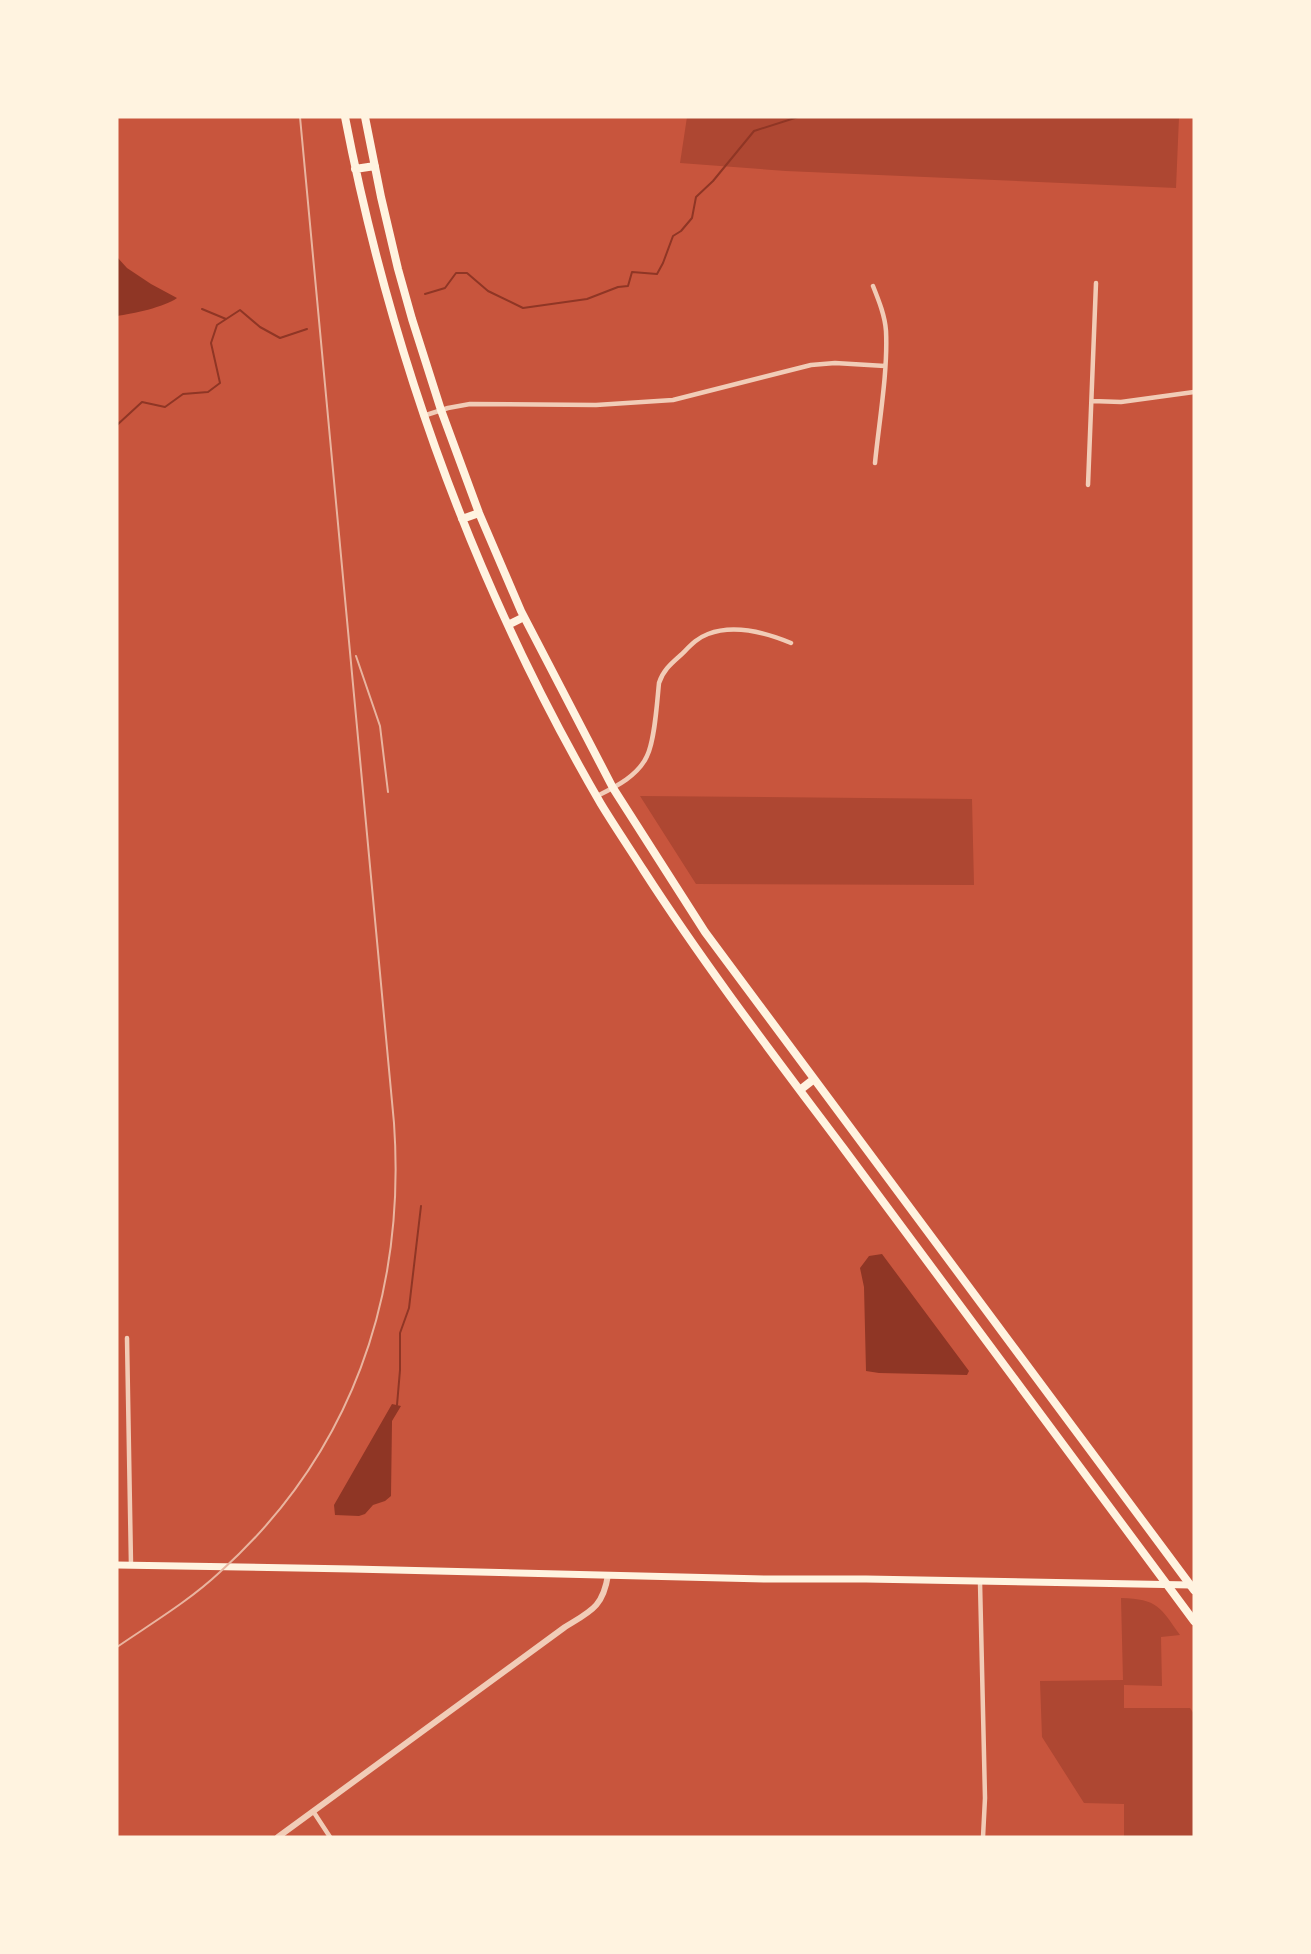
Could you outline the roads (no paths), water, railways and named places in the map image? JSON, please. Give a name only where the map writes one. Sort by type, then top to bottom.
[{"type":"highway","points":[[345,117],[391,314],[423,416],[462,519],[508,625],[597,796],[721,985],[1194,1621]]},
{"type":"highway","points":[[365,117],[412,319],[441,410],[479,513],[524,617],[614,788],[705,932],[1193,1587]]},
{"type":"highway","points":[[356,169],[375,166]]},
{"type":"highway","points":[[462,519],[479,513]]},
{"type":"highway","points":[[508,625],[524,617]]},
{"type":"highway","points":[[800,1090],[814,1079]]},
{"type":"main road","points":[[117,1565],[1193,1587]]},
{"type":"street","points":[[1088,485],[1096,283]]},
{"type":"street","points":[[873,286],[882,308],[886,330],[885,366],[875,463]]},
{"type":"street","points":[[423,416],[470,404],[596,405],[664,401],[726,388],[777,372],[811,365],[835,363],[885,366]]},
{"type":"street","points":[[1092,401],[1121,402],[1194,392]]},
{"type":"street","points":[[597,796],[614,788],[637,770],[647,757],[662,675],[668,666],[698,639],[720,631],[738,631],[770,634],[790,643]]},
{"type":"street","points":[[127,1338],[131,1565]]},
{"type":"street","points":[[278,1837],[590,1611],[605,1591],[608,1575]]},
{"type":"street","points":[[980,1582],[985,1798],[983,1837]]},
{"type":"street","points":[[313,1811],[330,1837]]},
{"type":"waterway","points":[[425,294],[445,288],[456,273],[467,273],[488,291],[523,308],[587,299],[618,287],[628,286],[632,272],[657,274],[673,236],[681,231],[692,218],[696,197],[713,181],[754,131],[798,117]]},
{"type":"waterway","points":[[202,309],[226,319]]},
{"type":"waterway","points":[[117,425],[142,402],[165,407],[183,394],[208,392],[220,383],[211,343],[217,325],[240,310],[260,327],[280,338],[307,329]]},
{"type":"waterway","points":[[397,1405],[400,1333],[409,1308],[421,1206]]},
{"type":"railway","points":[[117,1647],[208,1583],[266,1526],[304,1476],[336,1424],[361,1368],[379,1310],[390,1250],[395,1187],[394,1123],[300,117]]},
{"type":"railway","points":[[356,656],[380,726],[388,792]]}]
